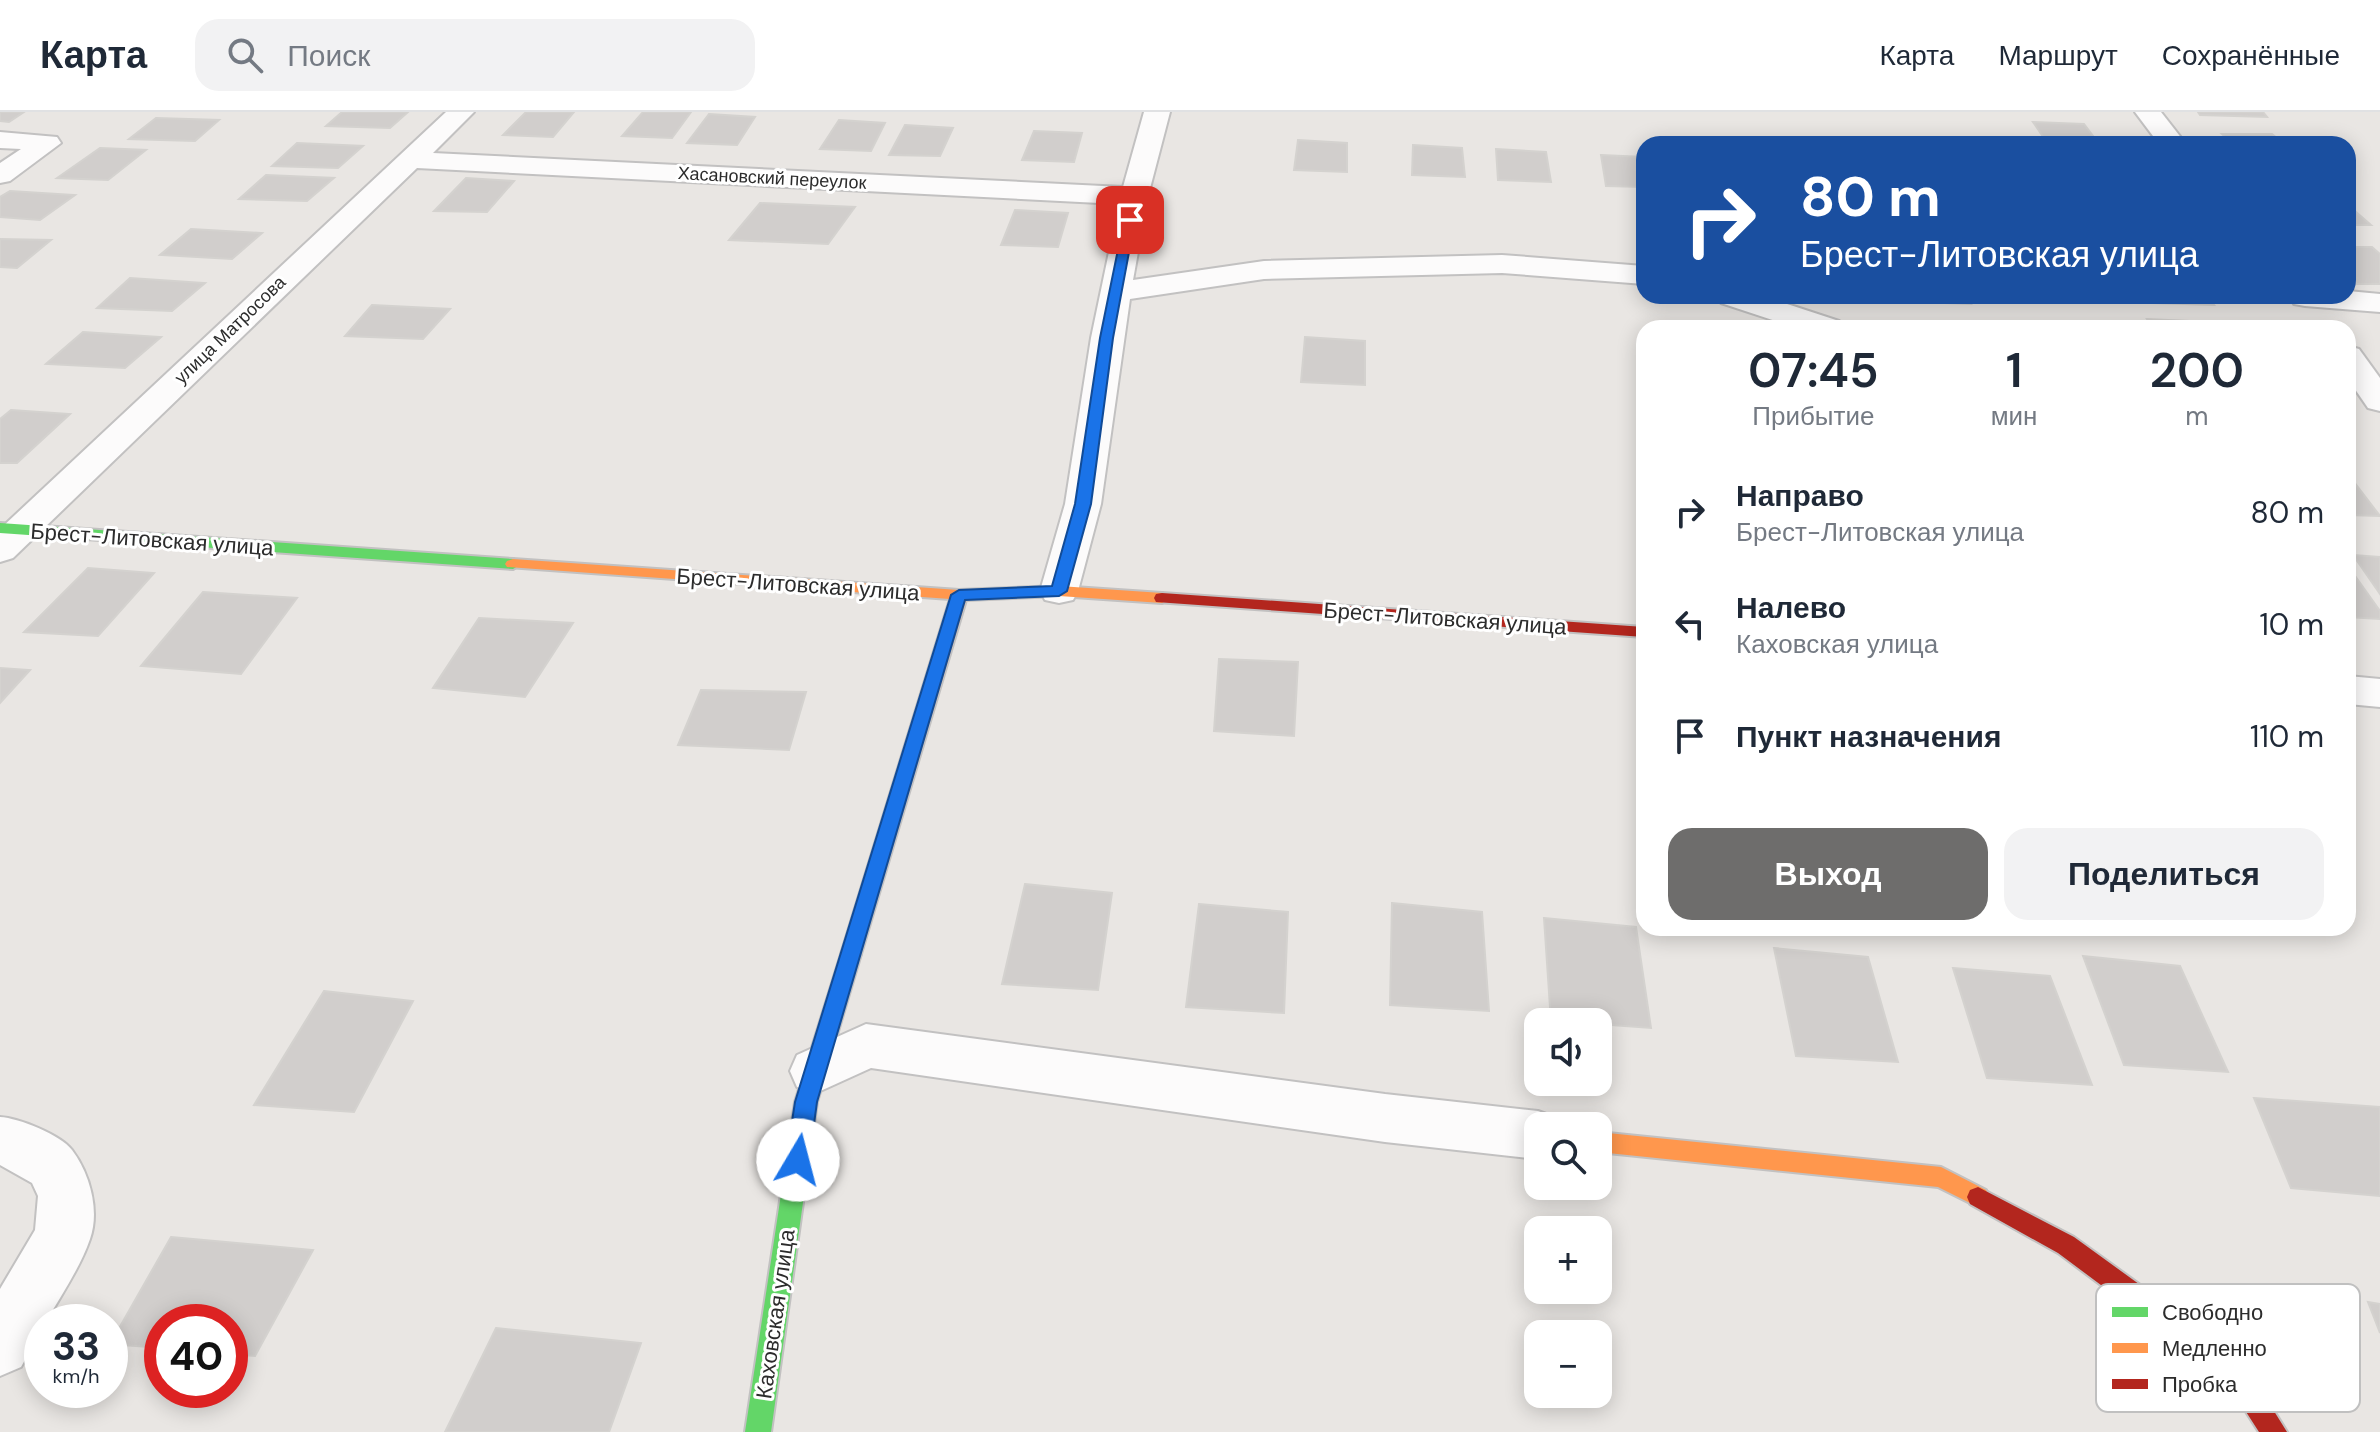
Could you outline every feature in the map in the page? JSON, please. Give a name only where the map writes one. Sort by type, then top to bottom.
[{"type":"street","name":"улица Матросова","points":[[7,536],[461,112]]},
{"type":"street","points":[[1059,591],[1083,504],[1134,196],[1157,112]]},
{"type":"street","points":[[2148,112],[2167,136]]},
{"type":"street","points":[[0,140],[48,143],[0,175]]},
{"type":"street","name":"Хасановский переулок","points":[[409,160],[1134,196]]},
{"type":"street","points":[[1116,292],[1264,270],[1502,264],[1636,274]]},
{"type":"street","points":[[2356,301],[2380,303]]},
{"type":"street","points":[[1756,304],[1804,320]]},
{"type":"street","points":[[2356,367],[2380,401]]},
{"type":"street","name":"Брест-Литовская улица","points":[[7,536],[959,595],[1059,591],[1636,631]]},
{"type":"street","name":"Каховская улица","points":[[758,1432],[806,1102],[959,595]]},
{"type":"street","points":[[2356,691],[2380,693]]},
{"type":"street","points":[[816,1071],[866,1046],[1370,1116],[1524,1133]]},
{"type":"street","points":[[0,1141],[13,1142],[52,1166],[66,1196],[63,1236],[0,1346]]},
{"type":"street","points":[[1612,1143],[1941,1177],[2066,1245],[2119,1284]]},
{"type":"street","points":[[2261,1412],[2274,1432]]},
{"type":"building","points":[[0,112],[24,112],[9,122],[0,121]]},
{"type":"building","points":[[342,112],[408,112],[390,128],[326,126]]},
{"type":"building","points":[[526,112],[574,112],[553,137],[503,135]]},
{"type":"building","points":[[643,112],[691,112],[672,138],[622,136]]},
{"type":"building","points":[[2198,112],[2263,112],[2267,117],[2200,115]]},
{"type":"building","points":[[709,114],[755,117],[737,145],[687,143]]},
{"type":"building","points":[[156,118],[219,120],[195,141],[129,139]]},
{"type":"building","points":[[839,120],[885,123],[871,151],[820,149]]},
{"type":"building","points":[[2033,122],[2084,124],[2093,136],[2043,136]]},
{"type":"building","points":[[905,125],[953,128],[940,156],[889,155]]},
{"type":"building","points":[[1034,131],[1082,133],[1074,162],[1022,160]]},
{"type":"building","points":[[2222,134],[2274,136],[2224,136]]},
{"type":"building","points":[[1298,140],[1347,143],[1347,172],[1294,170]]},
{"type":"building","points":[[297,143],[363,146],[338,168],[272,166]]},
{"type":"building","points":[[1413,145],[1462,148],[1465,177],[1412,175]]},
{"type":"building","points":[[100,148],[146,150],[108,180],[57,178]]},
{"type":"building","points":[[1496,149],[1546,152],[1551,182],[1498,180]]},
{"type":"building","points":[[1601,155],[1636,157],[1636,187],[1606,186]]},
{"type":"building","points":[[266,175],[334,178],[307,201],[239,199]]},
{"type":"building","points":[[466,178],[514,181],[487,212],[434,211]]},
{"type":"building","points":[[10,191],[75,195],[40,220],[0,217],[0,197]]},
{"type":"building","points":[[760,203],[855,207],[828,244],[729,240]]},
{"type":"building","points":[[1015,210],[1068,213],[1058,247],[1001,245]]},
{"type":"building","points":[[2356,212],[2371,225],[2356,225]]},
{"type":"building","points":[[191,229],[262,233],[232,259],[160,255]]},
{"type":"building","points":[[0,239],[51,240],[17,268],[0,267]]},
{"type":"building","points":[[2356,247],[2372,247],[2380,254],[2380,284],[2357,284]]},
{"type":"building","points":[[130,278],[205,283],[172,311],[97,308]]},
{"type":"building","points":[[372,305],[450,309],[423,339],[345,336]]},
{"type":"building","points":[[83,332],[161,337],[125,368],[46,364]]},
{"type":"building","points":[[1305,337],[1365,341],[1365,385],[1301,382]]},
{"type":"building","points":[[11,410],[70,414],[17,463],[0,463],[0,419]]},
{"type":"building","points":[[2356,484],[2380,516],[2356,515]]},
{"type":"building","points":[[2356,555],[2380,557],[2380,594],[2356,559]]},
{"type":"building","points":[[88,568],[154,573],[98,636],[24,632]]},
{"type":"building","points":[[2356,577],[2380,611],[2380,619],[2356,618]]},
{"type":"building","points":[[203,592],[297,598],[241,674],[141,666]]},
{"type":"building","points":[[479,618],[573,623],[525,697],[433,688]]},
{"type":"building","points":[[1219,659],[1298,662],[1294,736],[1214,731]]},
{"type":"building","points":[[0,668],[30,670],[0,703]]},
{"type":"building","points":[[701,690],[806,692],[789,750],[678,745]]},
{"type":"building","points":[[1025,884],[1112,893],[1098,990],[1002,984]]},
{"type":"building","points":[[1392,903],[1482,912],[1489,1011],[1390,1005]]},
{"type":"building","points":[[1199,904],[1288,912],[1284,1013],[1186,1007]]},
{"type":"building","points":[[1544,918],[1636,927],[1651,1028],[1612,1025],[1612,1008],[1550,1008]]},
{"type":"building","points":[[1774,948],[1868,957],[1898,1062],[1796,1056]]},
{"type":"building","points":[[2083,956],[2180,966],[2228,1072],[2124,1065]]},
{"type":"building","points":[[1953,968],[2050,976],[2092,1085],[1987,1078]]},
{"type":"building","points":[[324,991],[413,1001],[354,1112],[254,1105]]},
{"type":"building","points":[[2254,1098],[2380,1107],[2380,1196],[2291,1188]]},
{"type":"building","points":[[171,1237],[313,1250],[255,1356],[248,1355],[248,1304],[144,1304],[144,1347],[128,1345],[128,1312]]},
{"type":"building","points":[[2368,1302],[2380,1304],[2380,1333]]},
{"type":"building","points":[[496,1328],[641,1343],[609,1432],[445,1432]]},
{"type":"traffic: fast","points":[[0,528],[513,564]]},
{"type":"traffic: fast","points":[[758,1432],[806,1102],[851,954]]},
{"type":"traffic: slow","points":[[513,564],[959,595],[1059,591],[1162,598]]},
{"type":"traffic: slow","points":[[851,954],[959,595]]},
{"type":"traffic: slow","points":[[1612,1143],[1941,1177],[1978,1197]]},
{"type":"traffic: jam","points":[[1162,598],[1636,631]]},
{"type":"traffic: jam","points":[[1978,1197],[2066,1245],[2119,1284]]},
{"type":"traffic: jam","points":[[2261,1412],[2274,1432]]},
{"type":"route","points":[[798,1160],[806,1102],[846,978],[959,595],[1059,591],[1083,504],[1107,338],[1130,220]]}]
